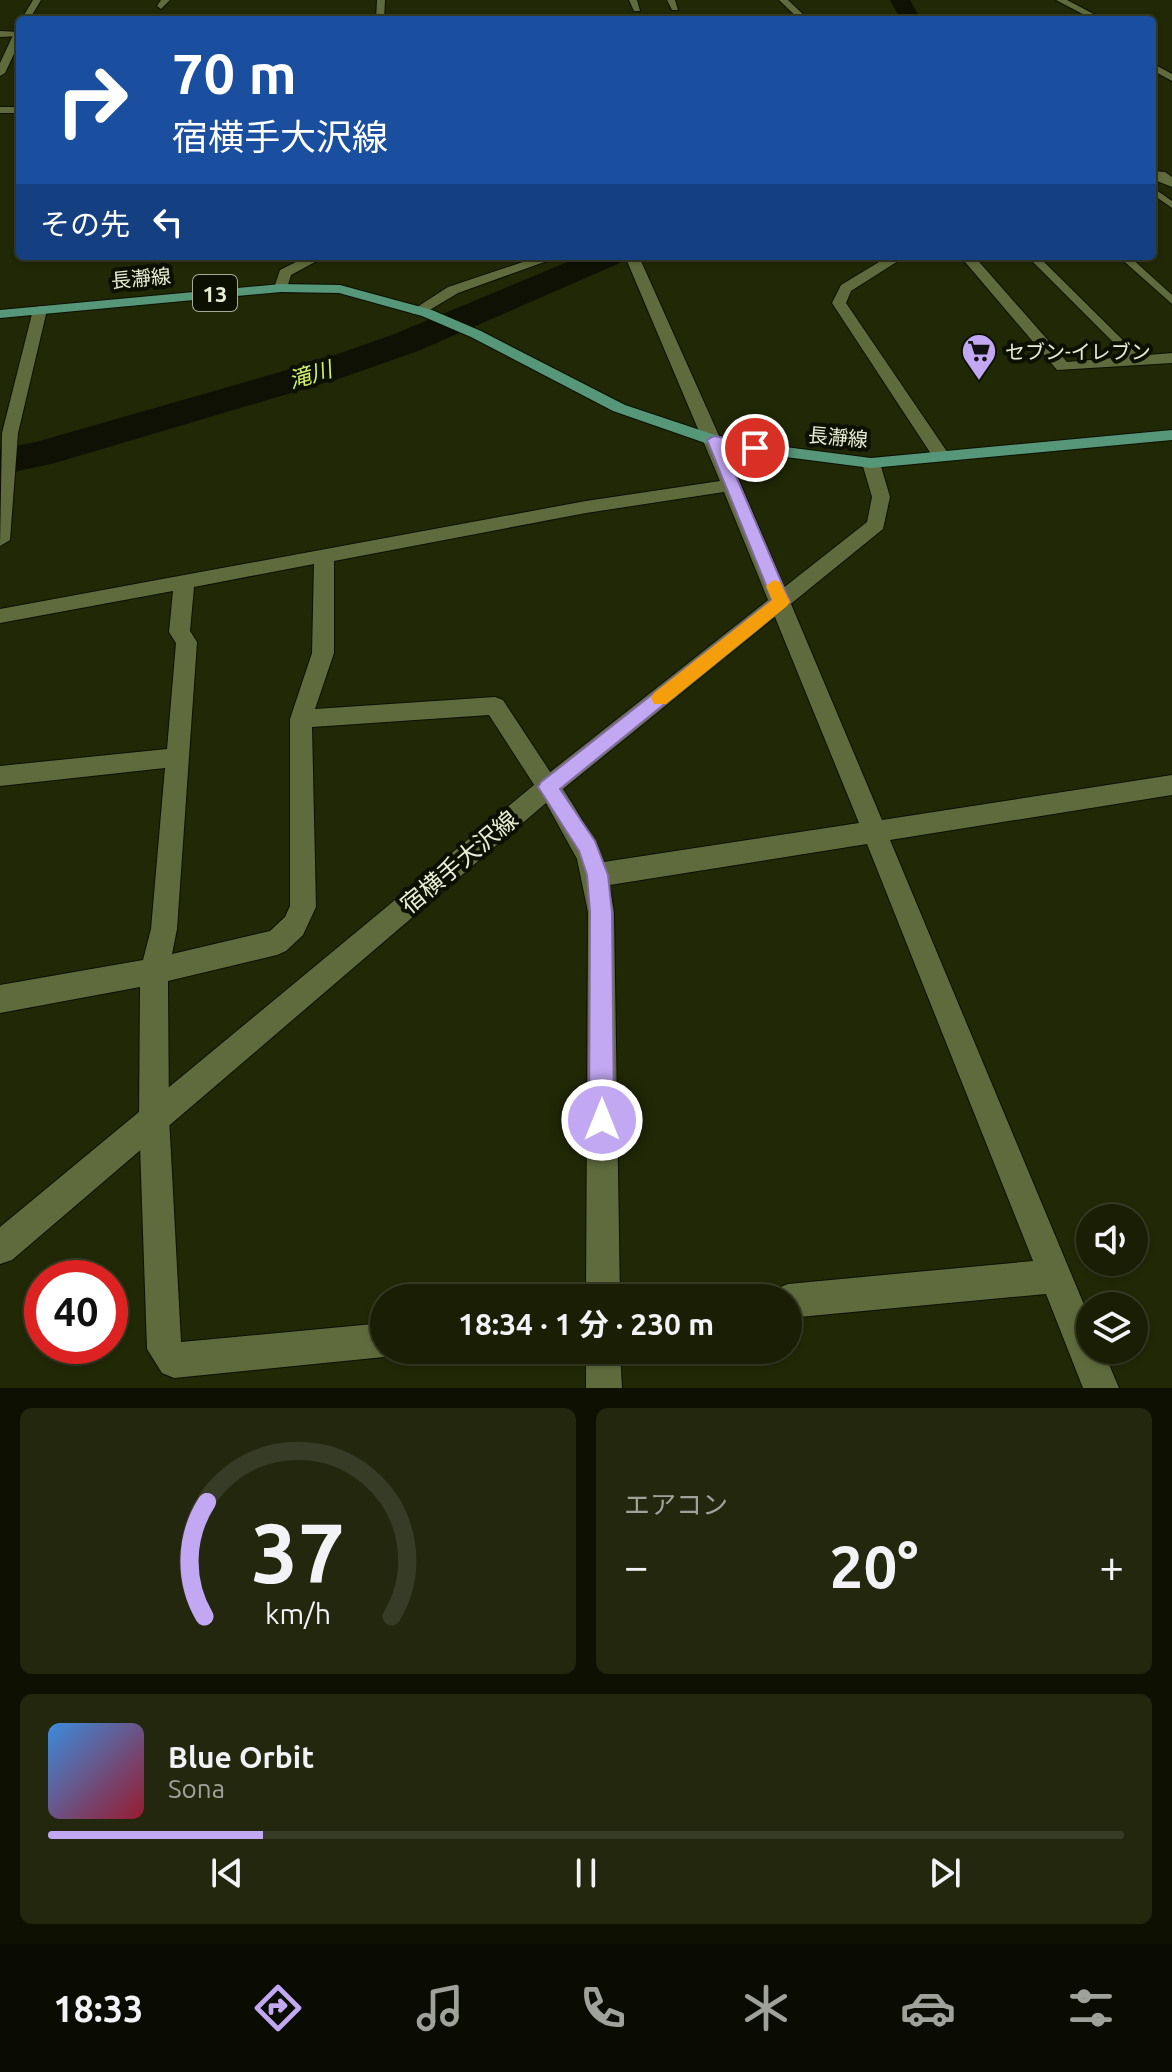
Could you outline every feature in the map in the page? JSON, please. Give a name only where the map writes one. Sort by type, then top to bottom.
[{"type":"main road","name":"長瀞線","points":[[0,314],[281,288],[340,289],[423,312],[476,334],[619,408],[714,440],[813,457],[871,463],[1172,435]]},
{"type":"street","points":[[783,0],[801,16]]},
{"type":"street","points":[[1060,0],[1093,16]]},
{"type":"street","points":[[0,73],[16,53]]},
{"type":"street","points":[[281,288],[285,273],[311,260]]},
{"type":"street","points":[[423,312],[453,290],[542,260]]},
{"type":"street","points":[[892,260],[846,288],[839,303],[941,456]]},
{"type":"street","points":[[970,260],[1063,367],[1172,358]]},
{"type":"street","points":[[634,261],[714,440],[1101,1388]]},
{"type":"street","points":[[0,540],[8,479],[6,436],[40,310]]},
{"type":"street","name":"宿横手大沢線","points":[[0,1248],[548,787],[876,525],[881,497],[871,463]]},
{"type":"street","points":[[0,616],[586,507],[732,485]]},
{"type":"street","points":[[0,999],[154,971],[277,942],[294,926],[303,907],[301,719],[323,653],[324,558]]},
{"type":"street","points":[[184,584],[179,632],[187,642],[180,757],[164,929],[154,971],[154,1117],[164,1349],[174,1361],[370,1341]]},
{"type":"street","points":[[301,719],[495,706],[588,847],[597,875],[601,912],[603,1284]]},
{"type":"street","points":[[0,776],[180,757]]},
{"type":"street","points":[[597,875],[1171,786]]},
{"type":"street","points":[[802,1300],[1055,1276]]},
{"type":"street","points":[[603,1364],[604,1388]]},
{"type":"lane","points":[[1036,260],[1138,361]]},
{"type":"lane","points":[[1127,260],[1172,301]]},
{"type":"waterway","name":"滝川","points":[[900,0],[909,16]]},
{"type":"waterway","name":"滝川","points":[[0,462],[41,454],[325,371],[405,343],[600,260]]},
{"type":"slow traffic","points":[[660,698],[781,602],[774,586]]},
{"type":"place","name":"セブン-イレブン","points":[[979,382]]},
{"type":"route","points":[[602,1120],[601,912],[597,875],[588,847],[548,787],[781,602],[714,440],[755,448]]}]
